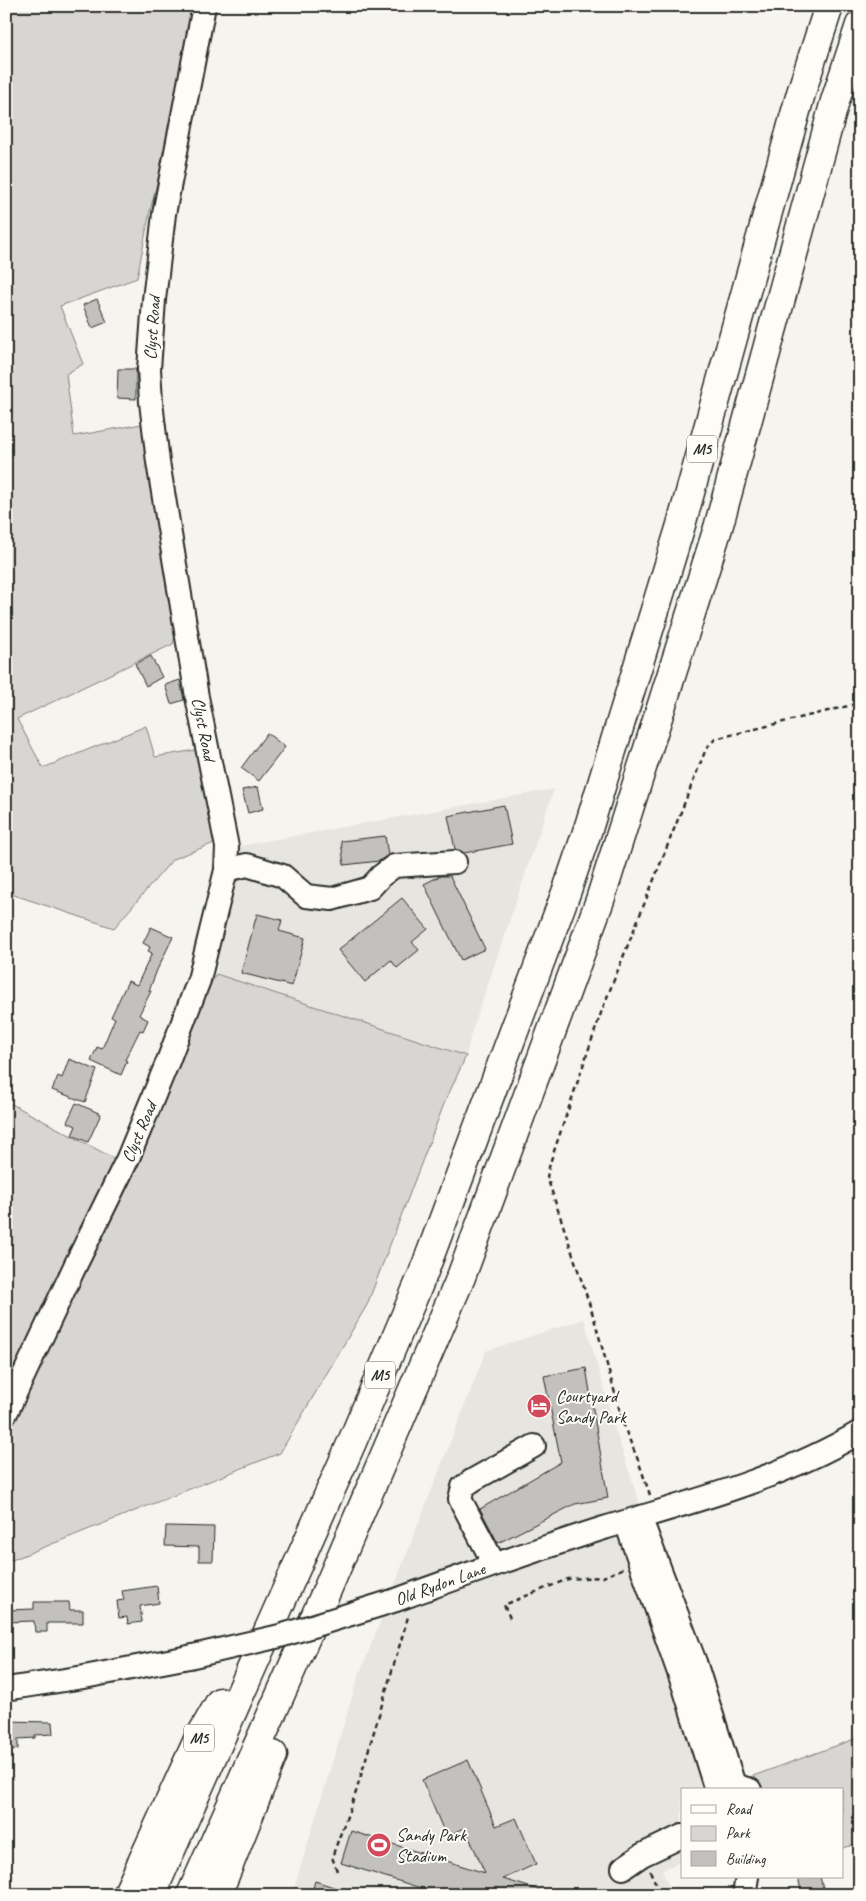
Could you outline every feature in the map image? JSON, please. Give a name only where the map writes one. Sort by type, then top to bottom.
[{"type":"highway","name":"M5","points":[[151,1895],[352,1442],[423,1274],[582,844],[681,525],[800,93],[829,6]]},
{"type":"highway","name":"M5","points":[[191,1895],[327,1590],[461,1277],[600,900],[718,528],[835,101],[860,25]]},
{"type":"highway","name":"M5","points":[[127,1895],[197,1742],[287,1589]]},
{"type":"highway","name":"M5","points":[[217,1895],[316,1644],[327,1590]]},
{"type":"street","name":"Clyst Road","points":[[6,1414],[128,1158],[164,1070],[199,980],[226,870],[227,847],[197,697],[158,462],[149,369],[154,300],[164,214],[204,6]]},
{"type":"street","points":[[226,870],[247,865],[283,876],[306,896],[332,899],[370,888],[394,866],[455,862]]},
{"type":"street","name":"Old Rydon Lane","points":[[6,1689],[84,1677],[189,1657],[280,1636],[396,1600],[557,1543],[768,1476],[840,1444],[860,1432]]},
{"type":"street","points":[[487,1567],[490,1556],[460,1499],[463,1487],[534,1446]]},
{"type":"street","points":[[647,1515],[684,1688],[734,1788]]},
{"type":"street","points":[[623,1868],[642,1855],[681,1836]]},
{"type":"street","points":[[744,1895],[747,1878]]},
{"type":"path","points":[[647,1515],[638,1460],[625,1429],[593,1316],[547,1177],[550,1163],[606,1002],[706,749],[715,739],[860,703]]},
{"type":"path","points":[[510,1618],[504,1605],[568,1579],[602,1577],[625,1567]]},
{"type":"path","points":[[337,1871],[332,1857],[356,1792],[408,1617],[416,1613]]},
{"type":"shaded area","points":[[554,789],[471,1034],[466,1056],[216,974],[239,846]]},
{"type":"shaded area","points":[[584,1319],[617,1435],[650,1535],[744,1788],[681,1788],[681,1861],[662,1870],[673,1895],[292,1895],[357,1681],[486,1351]]},
{"type":"green space","points":[[6,6],[193,6],[168,138],[150,211],[137,278],[60,306],[83,364],[66,374],[74,436],[142,424],[176,633],[173,644],[17,719],[43,768],[146,726],[155,757],[201,749],[217,842],[173,859],[114,928],[11,894],[6,898]]},
{"type":"green space","points":[[216,974],[466,1056],[444,1104],[367,1305],[280,1453],[12,1560],[6,1558],[6,1440],[35,1376],[138,1166],[207,991]]},
{"type":"green space","points":[[6,1101],[115,1159],[16,1367],[6,1363]]},
{"type":"green space","points":[[860,1737],[860,1843],[844,1847],[844,1788],[744,1788],[742,1780]]},
{"type":"building","points":[[97,299],[107,322],[92,328],[83,305]]},
{"type":"building","points":[[118,369],[136,369],[136,399],[117,398]]},
{"type":"building","points":[[151,656],[162,677],[146,686],[135,664]]},
{"type":"building","points":[[180,680],[184,700],[171,704],[165,685]]},
{"type":"building","points":[[267,733],[285,747],[259,781],[241,768]]},
{"type":"building","points":[[258,787],[263,809],[248,813],[242,790]]},
{"type":"building","points":[[504,805],[512,844],[464,853],[455,849],[448,816]]},
{"type":"building","points":[[385,836],[388,855],[379,861],[344,865],[341,841]]},
{"type":"building","points":[[440,876],[450,876],[485,949],[461,960],[424,884]]},
{"type":"building","points":[[402,898],[428,929],[412,942],[419,950],[397,968],[391,960],[365,982],[338,950]]},
{"type":"building","points":[[257,914],[282,920],[279,931],[305,938],[292,986],[241,973]]},
{"type":"building","points":[[151,927],[173,937],[139,1015],[148,1020],[143,1031],[140,1030],[125,1060],[127,1061],[121,1075],[91,1061],[97,1047],[102,1049],[115,1018],[111,1017],[128,981],[137,985],[152,953],[148,951],[150,947],[143,943]]},
{"type":"building","points":[[69,1059],[97,1070],[85,1102],[52,1090],[58,1076],[62,1078]]},
{"type":"building","points":[[76,1103],[101,1114],[88,1142],[72,1135],[76,1126],[67,1122]]},
{"type":"building","points":[[586,1368],[608,1498],[575,1504],[498,1543],[480,1509],[561,1462],[544,1376]]},
{"type":"building","points":[[166,1526],[214,1527],[213,1561],[199,1561],[199,1547],[165,1546]]},
{"type":"building","points":[[157,1586],[159,1603],[140,1606],[142,1622],[128,1624],[127,1617],[119,1618],[117,1601],[124,1600],[122,1591]]},
{"type":"building","points":[[34,1602],[69,1602],[70,1610],[83,1610],[83,1623],[47,1623],[47,1632],[35,1632],[34,1621],[6,1622],[6,1610],[34,1609]]},
{"type":"building","points":[[6,1721],[52,1722],[53,1734],[35,1735],[35,1738],[18,1739],[18,1749],[6,1750]]},
{"type":"building","points":[[468,1760],[496,1826],[516,1818],[536,1864],[503,1879],[545,1892],[545,1895],[443,1895],[341,1863],[351,1831],[485,1873],[465,1828],[446,1836],[422,1780]]},
{"type":"building","points":[[798,1878],[820,1878],[825,1895],[802,1895]]},
{"type":"building","points":[[315,1881],[349,1892],[349,1895],[311,1895]]},
{"type":"place","name":"Courtyard Sandy Park","points":[[539,1406]]},
{"type":"place","name":"Sandy Park Stadium","points":[[379,1845]]}]
